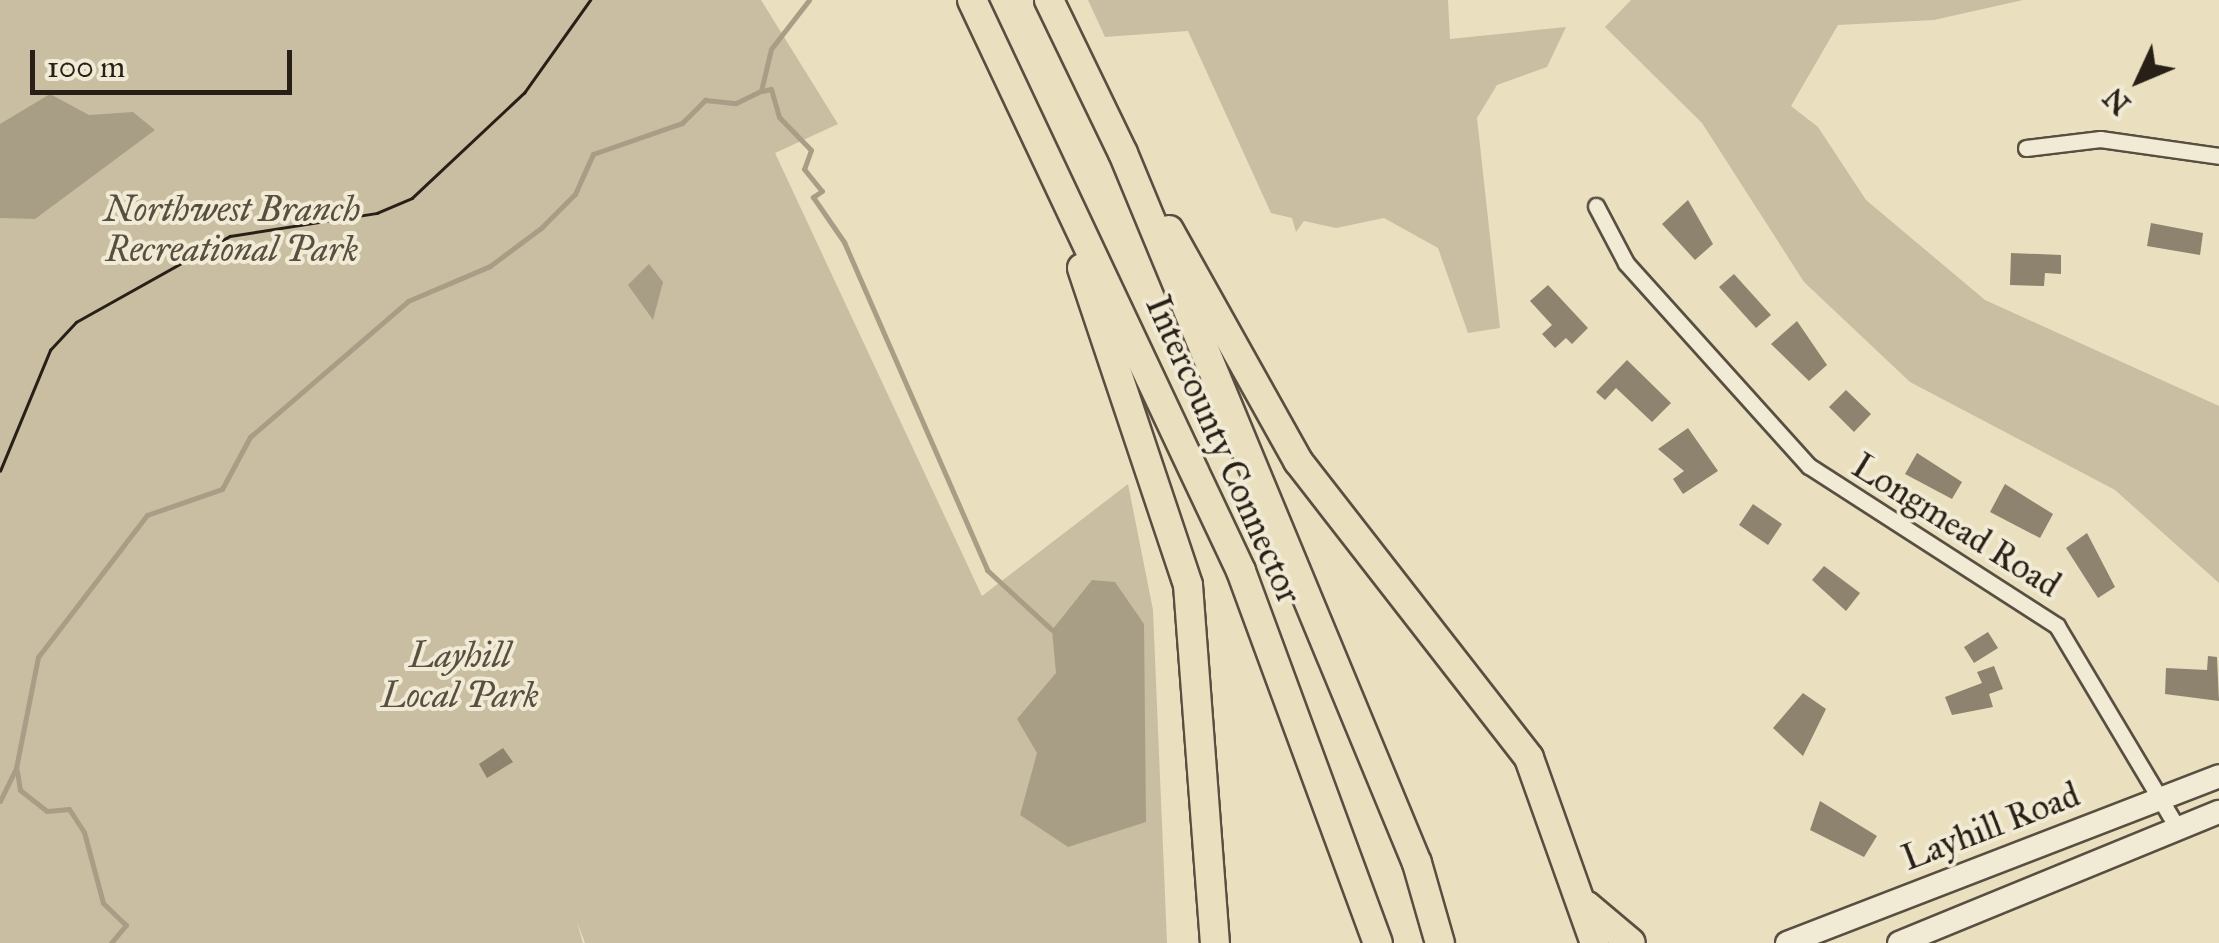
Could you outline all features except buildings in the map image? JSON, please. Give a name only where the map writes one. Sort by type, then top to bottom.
[{"type":"highway","name":"Intercounty Connector","points":[[972,0],[1241,571],[1378,943]]},
{"type":"highway","name":"Intercounty Connector","points":[[1048,0],[1123,153],[1417,863],[1440,943]]},
{"type":"highway","points":[[1041,148],[1188,585],[1216,943]]},
{"type":"highway","points":[[1123,153],[1298,460],[1529,758],[1595,943]]},
{"type":"highway","points":[[1577,894],[1631,943]]},
{"type":"main road","name":"Layhill Road","points":[[1787,943],[2219,776]]},
{"type":"main road","name":"Layhill Road","points":[[1900,943],[2219,812]]},
{"type":"street","points":[[2026,148],[2100,138],[2219,156]]},
{"type":"street","name":"Longmead Road","points":[[1596,206],[1626,263],[1808,466],[2058,626],[2164,797],[2176,828]]},
{"type":"green space","points":[[0,0],[761,0],[838,124],[775,153],[982,596],[1128,484],[1153,610],[1167,943],[585,943],[577,922],[583,943],[0,943]]},
{"type":"green space","points":[[1088,0],[1448,0],[1450,39],[1566,27],[1547,67],[1497,85],[1477,118],[1500,328],[1468,333],[1438,248],[1384,218],[1336,228],[1304,221],[1296,232],[1292,218],[1271,213],[1188,31],[1105,37]]},
{"type":"green space","points":[[1631,0],[2023,0],[1934,20],[1838,25],[1791,106],[1818,127],[1866,200],[1985,300],[2219,406],[2219,583],[2115,490],[1910,382],[1804,282],[1702,123],[1605,27]]},
{"type":"shaded area","points":[[50,94],[89,115],[133,112],[155,130],[35,219],[0,218],[0,124]]},
{"type":"shaded area","points":[[649,264],[663,282],[653,320],[628,285]]},
{"type":"shaded area","points":[[1092,580],[1115,582],[1144,624],[1146,822],[1068,847],[1020,815],[1037,753],[1017,719],[1056,673],[1052,630]]},
{"type":"waterway","points":[[0,801],[16,768],[38,657],[147,515],[222,489],[250,437],[408,301],[490,266],[541,228],[575,194],[593,154],[682,123],[705,100],[736,103],[761,91],[771,49],[809,0]]},
{"type":"waterway","points":[[762,91],[771,89],[779,117],[811,150],[804,169],[822,191],[813,197],[844,242],[987,570],[1052,630]]},
{"type":"waterway","points":[[17,771],[20,790],[47,811],[69,809],[84,832],[103,903],[126,925],[111,943]]},
{"type":"tram line","points":[[0,471],[50,350],[76,322],[230,236],[377,213],[412,198],[524,93],[590,0]]},
{"type":"park label","name":"Northwest Branch Recreational Park","points":[[232,230]]},
{"type":"park label","name":"Layhill Local Park","points":[[460,676]]}]
